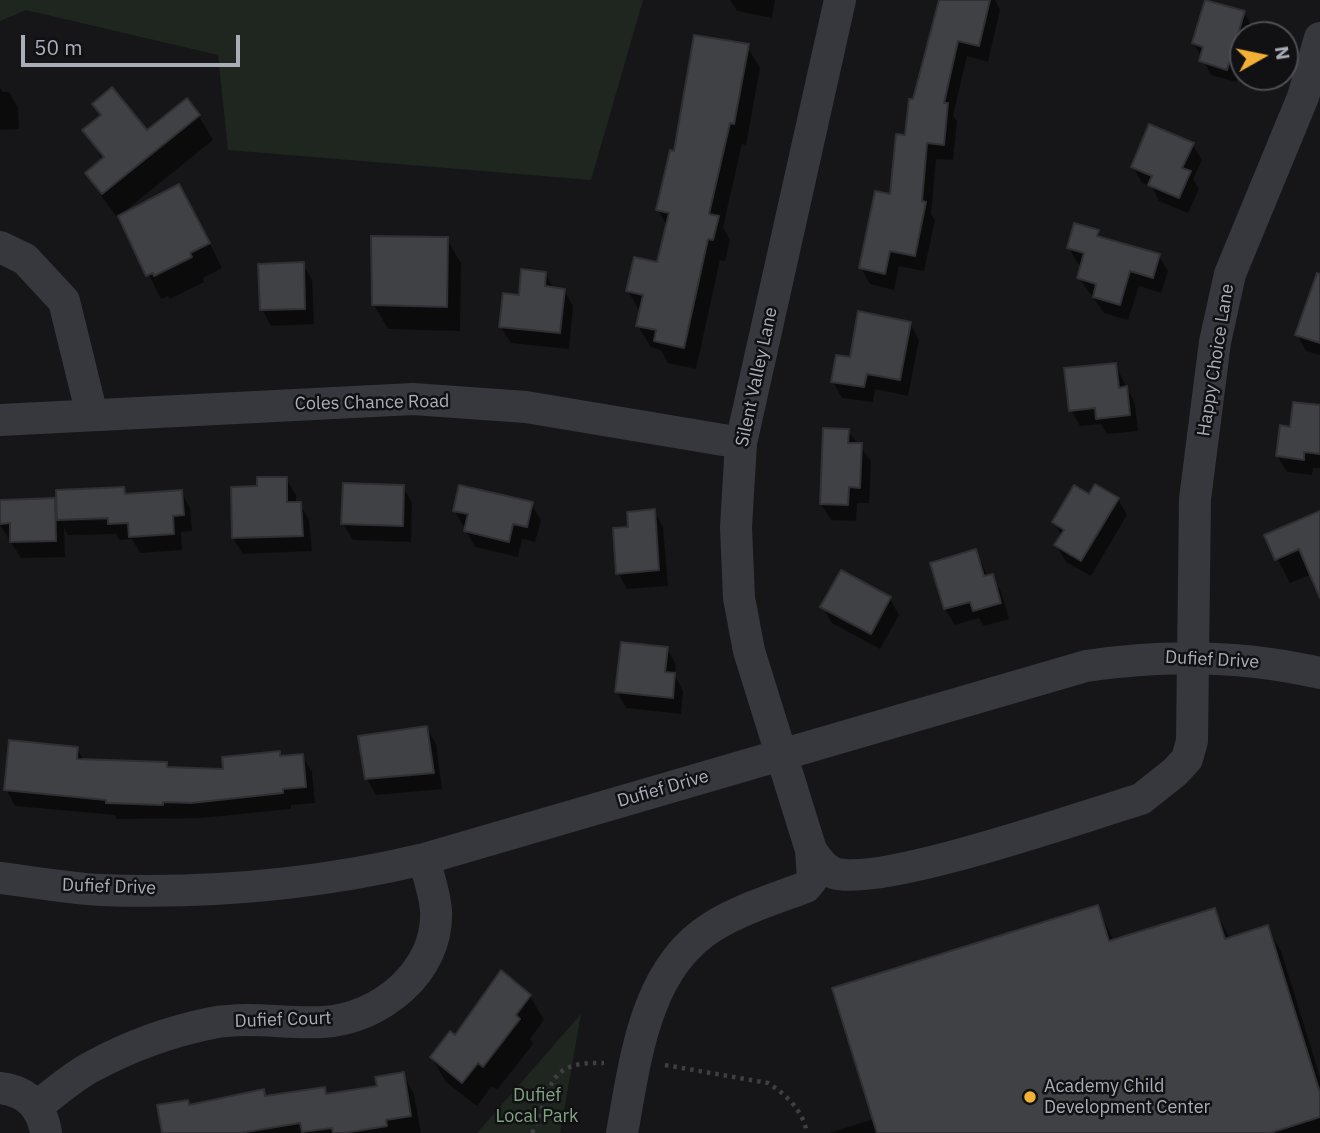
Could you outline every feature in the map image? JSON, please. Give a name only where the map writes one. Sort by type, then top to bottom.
[{"type":"street","name":"Silent Valley Lane","points":[[811,850],[779,756],[749,651],[739,598],[736,527],[741,443],[840,0]]},
{"type":"street","name":"Happy Choice Lane","points":[[811,850],[823,866],[834,873],[895,872],[1141,799],[1187,759],[1192,741],[1195,656],[1192,573],[1195,499],[1215,342],[1230,274],[1303,97],[1320,38]]},
{"type":"street","points":[[0,247],[25,259],[64,301],[92,415]]},
{"type":"street","name":"Coles Chance Road","points":[[0,420],[414,399],[526,407],[741,443]]},
{"type":"street","name":"Dufief Drive","points":[[0,878],[100,890],[215,889],[351,876],[424,859],[1086,666],[1147,657],[1195,656],[1290,666],[1320,673]]},
{"type":"street","points":[[622,1133],[635,1064],[650,1008],[668,976],[687,949],[709,929],[740,911],[806,887],[813,878],[811,850]]},
{"type":"street","name":"Dufief Court","points":[[0,1088],[26,1096],[42,1120],[92,1066],[168,1034],[215,1023],[262,1018],[326,1022],[359,1013],[392,997],[415,977],[431,948],[436,911],[424,859]]},
{"type":"green space","points":[[0,0],[643,0],[591,180],[228,150],[218,55],[26,10],[0,21]]},
{"type":"green space","name":"Dufief Local Park","points":[[581,1014],[560,1133],[477,1133]]},
{"type":"building","points":[[939,0],[990,0],[979,46],[958,41],[944,103],[948,103],[944,145],[927,143],[922,201],[926,202],[915,256],[890,251],[885,274],[859,268],[875,191],[890,194],[896,134],[905,135],[909,99],[913,99]]},
{"type":"building","points":[[1205,0],[1245,11],[1242,21],[1229,21],[1227,70],[1199,61],[1203,47],[1192,43]]},
{"type":"building","points":[[694,35],[749,44],[734,124],[730,123],[709,214],[719,216],[713,240],[708,239],[684,348],[654,341],[656,330],[636,326],[643,295],[626,291],[634,257],[657,262],[669,213],[656,210],[670,150],[674,151]]},
{"type":"building","points":[[112,87],[147,130],[187,98],[200,115],[102,194],[85,173],[104,157],[82,130],[101,115],[92,104]]},
{"type":"building","points":[[1149,124],[1194,143],[1182,168],[1191,171],[1179,198],[1148,185],[1152,176],[1131,167]]},
{"type":"building","points":[[179,184],[210,243],[190,253],[192,257],[154,276],[153,273],[146,276],[118,216]]},
{"type":"building","points":[[1074,223],[1099,230],[1097,236],[1160,254],[1153,278],[1130,271],[1120,305],[1093,297],[1096,284],[1077,278],[1084,253],[1067,248]]},
{"type":"building","points":[[371,236],[448,237],[447,307],[372,305]]},
{"type":"building","points":[[304,262],[305,309],[260,310],[258,264]]},
{"type":"building","points":[[521,269],[546,272],[545,286],[565,289],[560,333],[499,327],[503,293],[519,295]]},
{"type":"building","points":[[1317,273],[1320,274],[1320,343],[1295,335]]},
{"type":"building","points":[[858,311],[911,322],[900,380],[867,374],[864,387],[831,382],[836,355],[850,357]]},
{"type":"building","points":[[1116,363],[1119,388],[1127,386],[1130,415],[1096,419],[1095,408],[1069,411],[1064,368]]},
{"type":"building","points":[[1293,402],[1320,405],[1320,454],[1304,452],[1304,460],[1276,456],[1280,425],[1290,427]]},
{"type":"building","points":[[823,428],[849,429],[848,443],[862,443],[860,488],[849,487],[848,505],[820,504]]},
{"type":"building","points":[[257,477],[287,477],[287,502],[301,502],[303,536],[232,538],[231,487],[257,486]]},
{"type":"building","points":[[343,483],[404,485],[403,526],[341,524]]},
{"type":"building","points":[[1095,484],[1119,498],[1081,561],[1054,545],[1064,530],[1052,522],[1074,485],[1089,494]]},
{"type":"building","points":[[459,485],[533,502],[527,527],[513,524],[509,542],[464,531],[468,514],[453,511]]},
{"type":"building","points":[[124,487],[125,494],[182,490],[184,515],[173,516],[174,534],[129,537],[128,523],[108,524],[108,518],[57,520],[56,490]]},
{"type":"building","points":[[55,498],[56,541],[10,542],[10,523],[0,524],[0,500]]},
{"type":"building","points":[[655,509],[659,570],[616,574],[613,528],[628,527],[627,512]]},
{"type":"building","points":[[1320,511],[1320,598],[1299,549],[1275,560],[1264,535]]},
{"type":"building","points":[[976,549],[984,576],[993,574],[1001,603],[973,611],[970,602],[944,609],[930,563]]},
{"type":"building","points":[[841,570],[891,597],[871,634],[820,607]]},
{"type":"building","points":[[621,642],[668,647],[665,672],[675,673],[673,698],[615,692]]},
{"type":"building","points":[[427,726],[434,773],[365,779],[358,736]]},
{"type":"building","points":[[9,740],[78,747],[77,759],[167,762],[167,767],[223,769],[222,757],[280,751],[280,756],[303,754],[306,787],[283,789],[283,793],[191,803],[163,802],[163,805],[106,803],[106,800],[4,790]]},
{"type":"building","points":[[1098,905],[1109,941],[1215,908],[1225,939],[1268,925],[1320,1093],[1320,1117],[1270,1133],[877,1133],[832,988]]},
{"type":"building","points":[[501,970],[531,995],[516,1015],[520,1019],[483,1067],[478,1063],[462,1083],[430,1057],[450,1031],[455,1035]]},
{"type":"building","points":[[404,1072],[411,1116],[386,1120],[387,1126],[344,1133],[333,1133],[332,1128],[302,1132],[300,1123],[240,1133],[162,1133],[157,1105],[188,1100],[189,1105],[264,1089],[265,1096],[325,1087],[326,1094],[377,1086],[375,1077]]},
{"type":"place","name":"Academy Child Development Center","points":[[1030,1097]]}]
